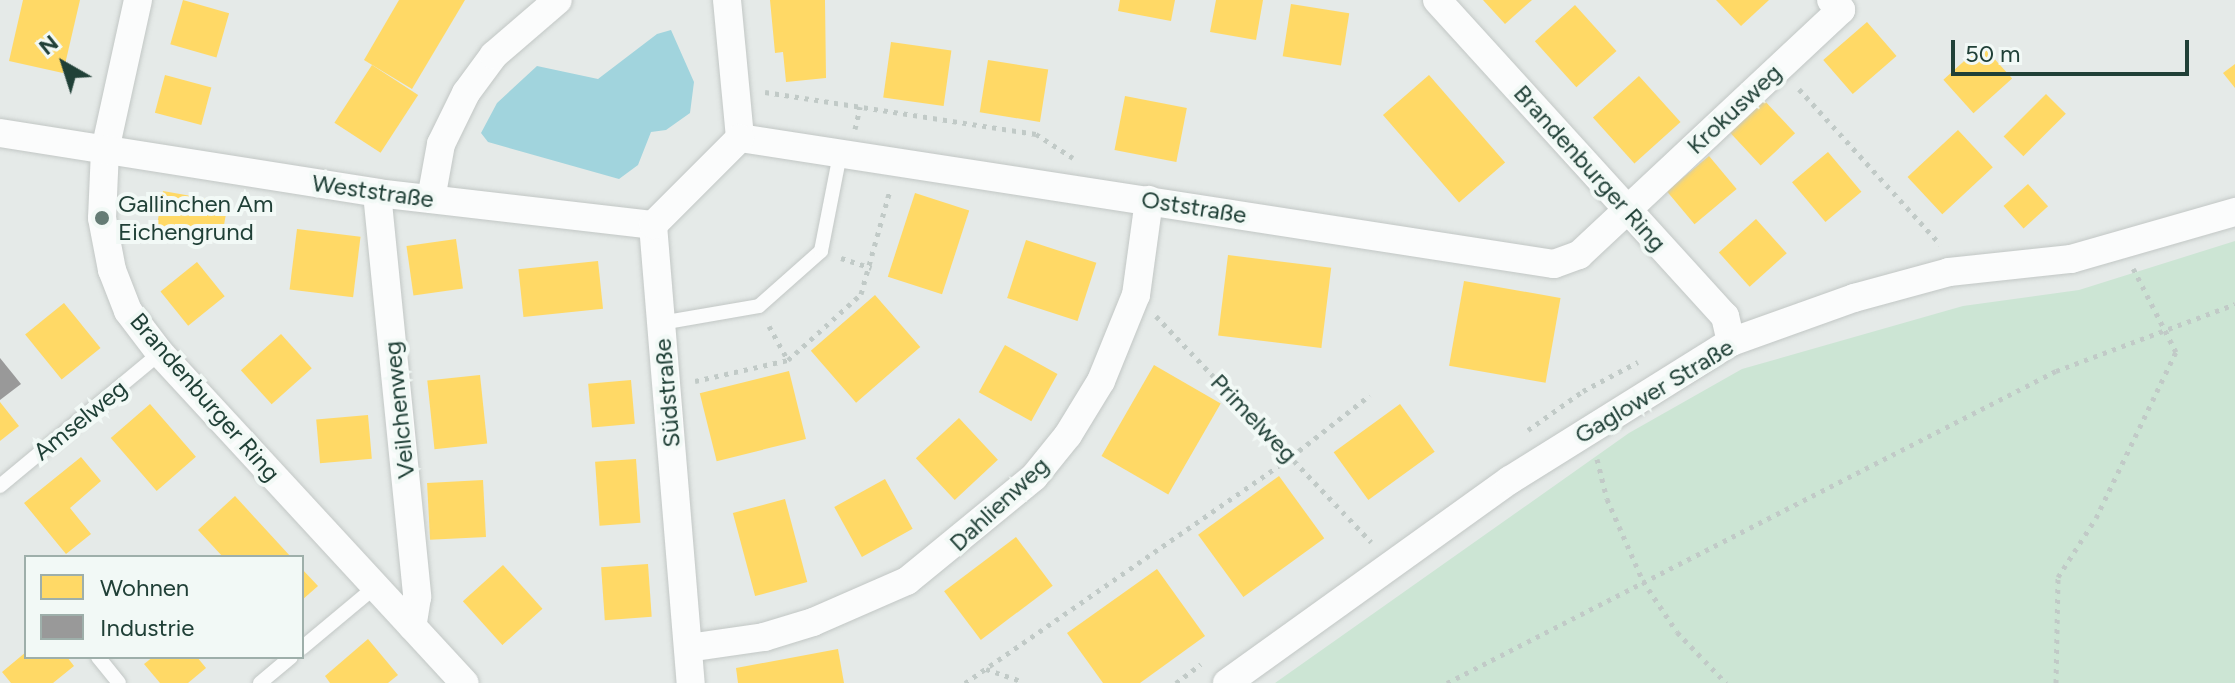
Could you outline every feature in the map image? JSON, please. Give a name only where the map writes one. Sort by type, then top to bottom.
[{"type":"street","name":"Brandenburger Ring","points":[[138,0],[105,150],[102,218],[112,270],[128,311],[160,353],[464,683]]},
{"type":"street","points":[[431,199],[441,144],[466,93],[494,55],[558,0]]},
{"type":"street","points":[[653,225],[740,138],[727,0]]},
{"type":"street","name":"Brandenburger Ring","points":[[1437,0],[1725,316],[1731,342]]},
{"type":"street","name":"Krokusweg","points":[[1627,208],[1780,67],[1836,5]]},
{"type":"street","name":"Weststraße","points":[[0,133],[377,193],[653,225]]},
{"type":"street","name":"Oststraße","points":[[740,138],[1554,264],[1573,260],[1627,208]]},
{"type":"street","name":"Veilchenweg","points":[[377,193],[417,597],[412,627]]},
{"type":"street","name":"Dahlienweg","points":[[688,648],[764,637],[813,622],[907,581],[948,552],[1034,477],[1068,435],[1101,381],[1136,295],[1149,200]]},
{"type":"street","name":"Gaglower Straße","points":[[1227,683],[1510,480],[1731,342],[1854,298],[1949,272],[2071,259],[2235,212]]},
{"type":"street","name":"Südstraße","points":[[653,225],[691,683]]},
{"type":"lane","points":[[661,323],[759,306],[821,251],[840,154]]},
{"type":"lane","name":"Amselweg","points":[[0,486],[160,353]]},
{"type":"lane","points":[[304,646],[375,587]]},
{"type":"lane","points":[[100,659],[119,683]]},
{"type":"lane","points":[[260,683],[289,659]]},
{"type":"path","points":[[1780,67],[1942,246]]},
{"type":"path","points":[[750,89],[1036,134],[1086,167]]},
{"type":"path","points":[[682,384],[788,360],[861,294],[871,268],[894,174]]},
{"type":"path","points":[[821,251],[871,268]]},
{"type":"path","points":[[2056,683],[2058,577],[2091,528],[2176,352],[2166,329],[2140,288],[2129,257]]},
{"type":"path","name":"Primelweg","points":[[1136,295],[1371,542]]},
{"type":"path","points":[[1447,683],[2056,371],[2235,304]]},
{"type":"path","points":[[759,306],[788,360]]},
{"type":"path","points":[[965,683],[1291,457],[1370,395]]},
{"type":"path","points":[[1595,453],[1607,499],[1643,581],[1677,632],[1726,683]]},
{"type":"path","points":[[985,669],[1021,681]]},
{"type":"green space","points":[[2235,241],[2235,683],[1275,683],[1629,433],[1742,369],[1963,306],[2079,290]]},
{"type":"water","points":[[671,30],[694,82],[690,113],[666,130],[651,132],[638,165],[619,179],[488,142],[481,133],[497,103],[537,66],[598,79],[657,34]]},
{"type":"building: Wohnen","points":[[23,0],[80,0],[63,73],[9,61]]},
{"type":"building: Wohnen","points":[[183,0],[229,13],[216,57],[170,44]]},
{"type":"building: Wohnen","points":[[399,0],[465,0],[412,89],[364,60]]},
{"type":"building: Wohnen","points":[[770,0],[825,0],[826,78],[786,82],[783,52],[775,53]]},
{"type":"building: Wohnen","points":[[1120,0],[1175,0],[1171,21],[1118,11]]},
{"type":"building: Wohnen","points":[[1216,0],[1263,0],[1256,40],[1210,32]]},
{"type":"building: Wohnen","points":[[1483,0],[1532,0],[1505,24]]},
{"type":"building: Wohnen","points":[[1716,0],[1769,0],[1741,26]]},
{"type":"building: Wohnen","points":[[1291,4],[1349,13],[1341,66],[1283,56]]},
{"type":"building: Wohnen","points":[[1575,5],[1616,51],[1576,87],[1535,41]]},
{"type":"building: Wohnen","points":[[1867,22],[1897,56],[1853,94],[1823,60]]},
{"type":"building: Wohnen","points":[[891,42],[951,50],[944,106],[883,97]]},
{"type":"building: Wohnen","points":[[1982,45],[2012,78],[1973,113],[1943,80]]},
{"type":"building: Wohnen","points":[[988,60],[1048,70],[1040,122],[980,112]]},
{"type":"building: Wohnen","points":[[2235,64],[2235,88],[2223,73]]},
{"type":"building: Wohnen","points":[[372,65],[418,95],[381,153],[334,123]]},
{"type":"building: Wohnen","points":[[165,75],[211,87],[201,125],[155,113]]},
{"type":"building: Wohnen","points":[[1429,75],[1505,163],[1459,203],[1383,115]]},
{"type":"building: Wohnen","points":[[1639,76],[1680,122],[1634,164],[1593,117]]},
{"type":"building: Wohnen","points":[[2046,94],[2066,114],[2023,156],[2004,136]]},
{"type":"building: Wohnen","points":[[1125,96],[1187,108],[1176,162],[1115,150]]},
{"type":"building: Wohnen","points":[[1763,99],[1795,133],[1761,165],[1729,131]]},
{"type":"building: Wohnen","points":[[1958,130],[1993,167],[1942,214],[1908,177]]},
{"type":"building: Wohnen","points":[[1828,152],[1861,192],[1825,222],[1792,182]]},
{"type":"building: Wohnen","points":[[1709,156],[1737,189],[1695,224],[1667,191]]},
{"type":"building: Wohnen","points":[[2028,184],[2048,206],[2024,228],[2003,206]]},
{"type":"building: Wohnen","points":[[163,191],[228,202],[221,241],[156,229]]},
{"type":"building: Wohnen","points":[[915,193],[969,211],[942,294],[888,277]]},
{"type":"building: Wohnen","points":[[1756,219],[1787,253],[1750,287],[1719,252]]},
{"type":"building: Wohnen","points":[[297,229],[361,237],[353,297],[290,290]]},
{"type":"building: Wohnen","points":[[456,239],[463,289],[413,295],[406,246]]},
{"type":"building: Wohnen","points":[[1026,240],[1096,263],[1078,321],[1007,298]]},
{"type":"building: Wohnen","points":[[1228,255],[1331,268],[1321,348],[1218,335]]},
{"type":"building: Wohnen","points":[[598,261],[603,309],[523,317],[518,269]]},
{"type":"building: Wohnen","points":[[197,262],[225,296],[188,326],[160,292]]},
{"type":"building: Wohnen","points":[[1464,281],[1561,298],[1546,383],[1449,366]]},
{"type":"building: Wohnen","points":[[875,295],[920,347],[856,403],[811,351]]},
{"type":"building: Wohnen","points":[[64,303],[101,348],[62,380],[25,334]]},
{"type":"building: Wohnen","points":[[281,334],[312,368],[272,404],[241,370]]},
{"type":"building: Wohnen","points":[[1005,345],[1057,374],[1031,421],[979,392]]},
{"type":"building: Wohnen","points":[[1154,365],[1221,404],[1168,494],[1102,456]]},
{"type":"building: Wohnen","points":[[789,371],[806,439],[717,461],[700,393]]},
{"type":"building: Wohnen","points":[[480,375],[487,444],[435,449],[427,381]]},
{"type":"building: Wohnen","points":[[631,380],[635,424],[592,428],[588,384]]},
{"type":"building: Wohnen","points":[[0,402],[19,426],[0,441]]},
{"type":"building: Wohnen","points":[[150,404],[196,457],[157,491],[111,438]]},
{"type":"building: Wohnen","points":[[1400,404],[1435,452],[1368,500],[1334,452]]},
{"type":"building: Wohnen","points":[[368,415],[372,459],[320,463],[316,420]]},
{"type":"building: Wohnen","points":[[959,418],[998,460],[955,500],[916,458]]},
{"type":"building: Wohnen","points":[[81,457],[101,481],[70,508],[91,534],[66,554],[24,503]]},
{"type":"building: Wohnen","points":[[636,459],[640,523],[600,526],[595,462]]},
{"type":"building: Wohnen","points":[[1279,476],[1324,538],[1243,597],[1198,535]]},
{"type":"building: Wohnen","points":[[885,479],[913,529],[862,557],[834,507]]},
{"type":"building: Wohnen","points":[[483,480],[486,537],[430,540],[427,483]]},
{"type":"building: Wohnen","points":[[235,496],[289,555],[221,555],[198,530]]},
{"type":"building: Wohnen","points":[[785,499],[807,582],[755,596],[733,513]]},
{"type":"building: Wohnen","points":[[1016,537],[1053,586],[981,640],[944,591]]},
{"type":"building: Wohnen","points":[[648,564],[652,617],[605,620],[601,567]]},
{"type":"building: Wohnen","points":[[503,565],[542,609],[502,645],[463,601]]},
{"type":"building: Wohnen","points":[[1157,569],[1205,636],[1140,683],[1103,683],[1067,633]]},
{"type":"building: Wohnen","points":[[304,571],[318,586],[304,598]]},
{"type":"building: Wohnen","points":[[368,639],[398,675],[388,683],[330,683],[325,676]]},
{"type":"building: Wohnen","points":[[838,649],[844,683],[738,683],[736,668]]},
{"type":"building: Wohnen","points":[[24,654],[24,659],[69,659],[74,666],[53,683],[11,683],[2,672]]},
{"type":"building: Wohnen","points":[[150,659],[199,659],[206,668],[188,683],[160,683],[144,664]]},
{"type":"building: Industrie","points":[[0,358],[21,384],[0,400]]},
{"type":"place","name":"Gallinchen Am Eichengrund","points":[[102,218]]}]
